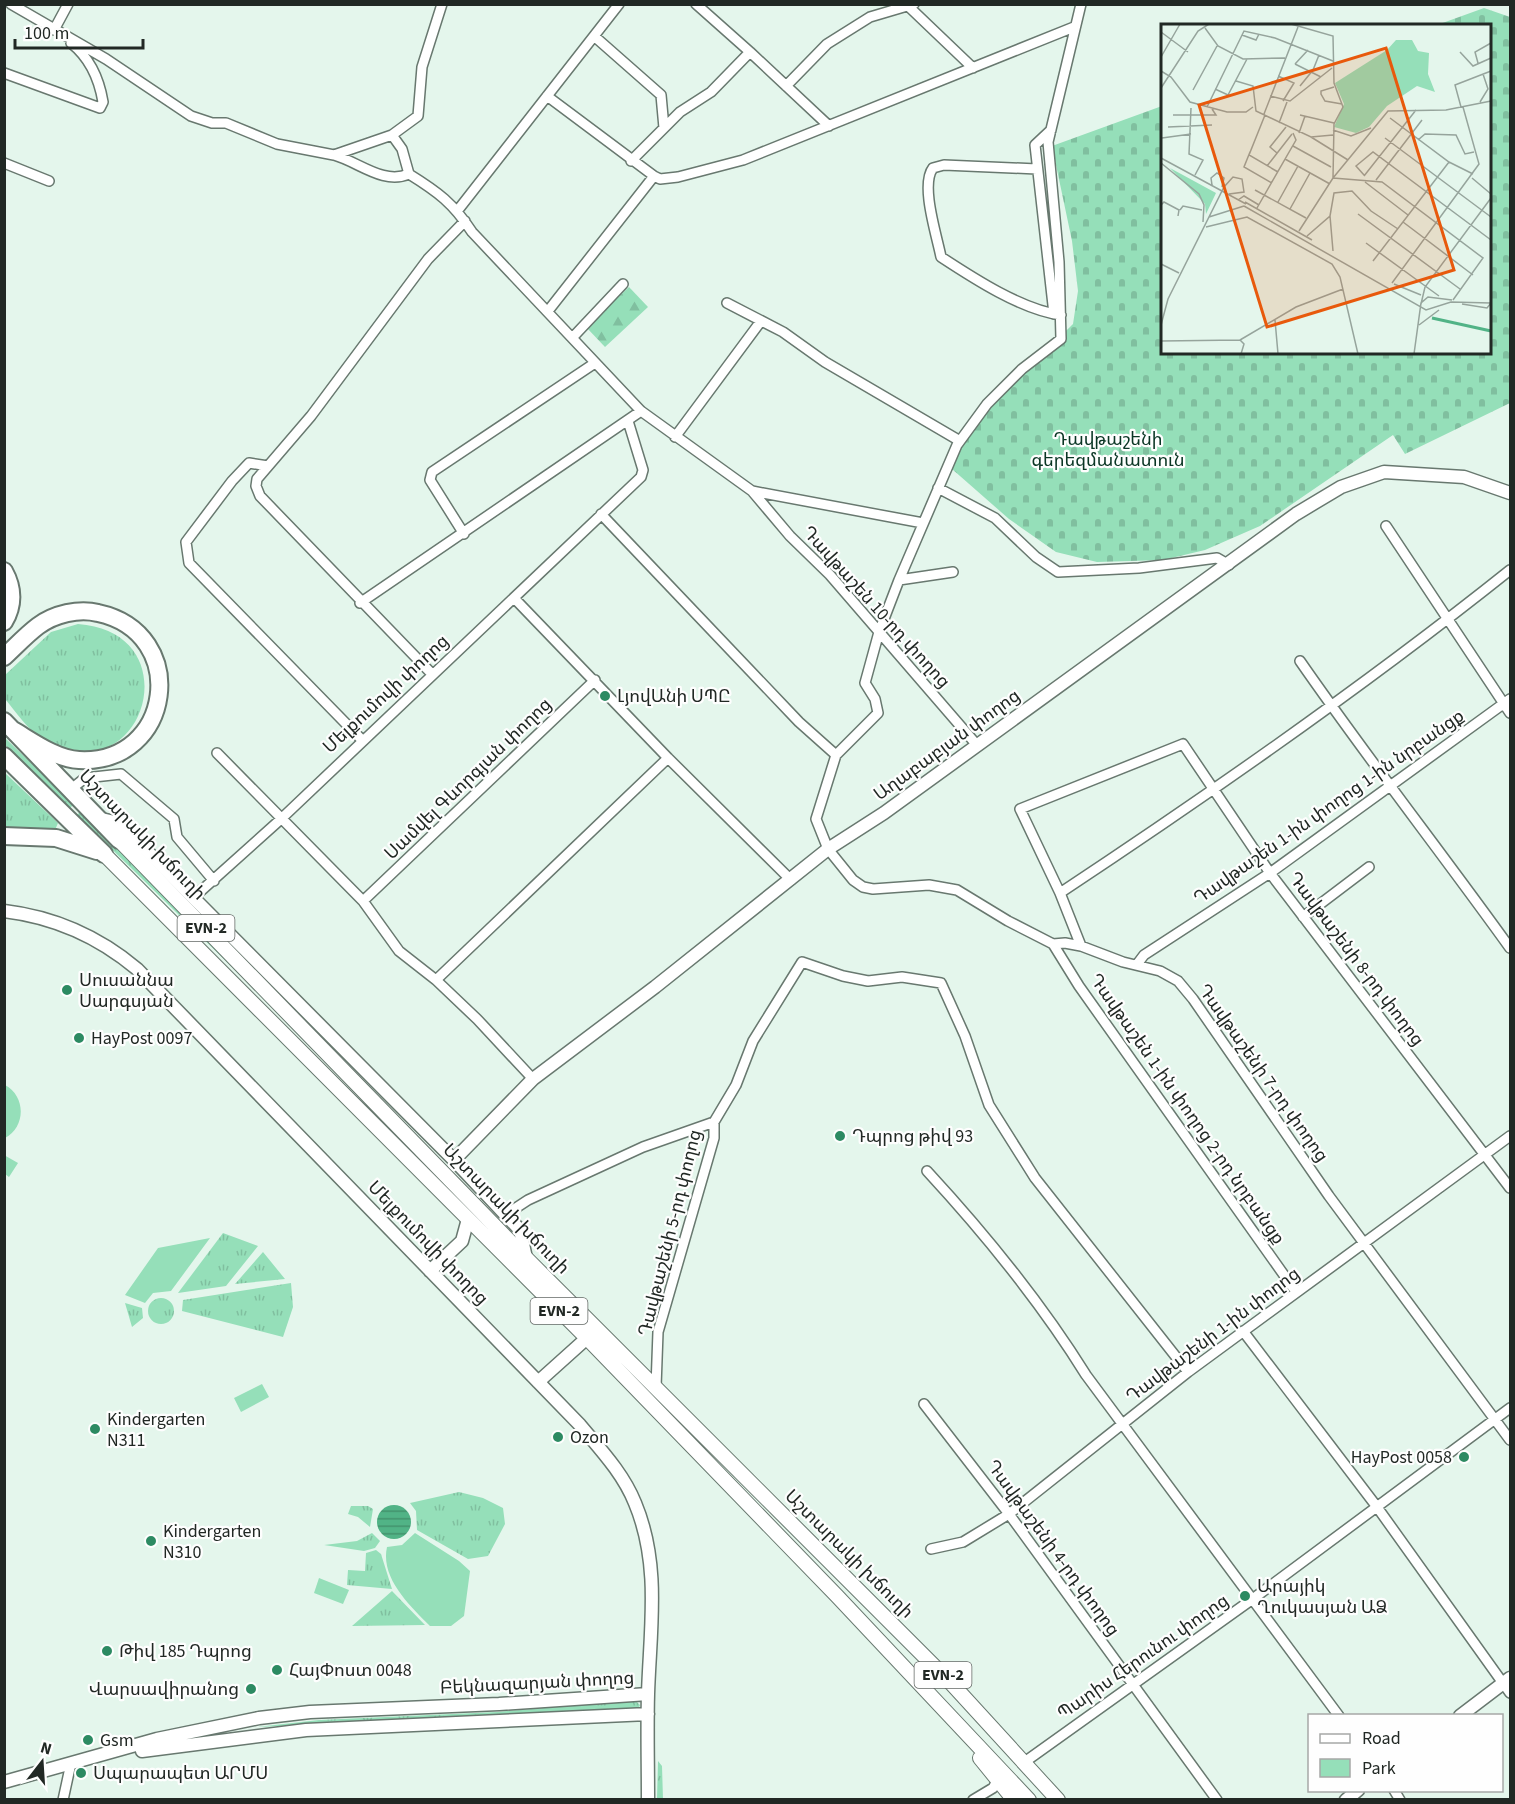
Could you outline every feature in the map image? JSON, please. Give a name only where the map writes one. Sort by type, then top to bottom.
[{"type":"highway","points":[[4,571],[13,597],[11,609],[4,622]]},
{"type":"highway","points":[[4,657],[39,625],[67,613],[86,610],[119,619],[134,629],[151,650],[159,675],[155,713],[147,728],[133,744],[104,757],[78,760],[62,756],[9,725]]},
{"type":"highway","name":"Աշտարակի խճուղի","points":[[9,725],[119,840]]},
{"type":"highway","name":"Աշտարակի խճուղի","points":[[4,756],[104,854]]},
{"type":"highway","points":[[4,836],[56,838],[104,854]]},
{"type":"main road","name":"Աշտարակի խճուղի","points":[[119,840],[526,1258],[952,1684],[1030,1766],[1058,1800]]},
{"type":"main road","name":"Աշտարակի խճուղի","points":[[104,854],[586,1338],[837,1596],[1029,1800]]},
{"type":"main road","points":[[278,1029],[292,1016]]},
{"type":"main road","points":[[837,1596],[849,1583]]},
{"type":"main road","points":[[934,1700],[1014,1800]]},
{"type":"main road","points":[[1030,1766],[1069,1800]]},
{"type":"street","points":[[11,4],[106,59],[191,116],[212,123],[226,123],[277,144],[351,160],[385,178],[399,178],[409,174]]},
{"type":"street","points":[[54,30],[68,4]]},
{"type":"street","points":[[334,155],[393,135],[417,116],[422,67],[442,4]]},
{"type":"street","points":[[458,210],[619,4]]},
{"type":"street","points":[[696,4],[829,126]]},
{"type":"street","points":[[1057,315],[1059,262],[1048,142],[1081,4]]},
{"type":"street","points":[[786,86],[827,44],[870,16],[910,6],[973,68]]},
{"type":"street","points":[[547,96],[654,176],[678,177],[743,160],[1074,27]]},
{"type":"street","points":[[4,73],[99,108],[103,102],[91,65],[81,51],[54,30]]},
{"type":"street","points":[[594,36],[661,95],[664,128]]},
{"type":"street","points":[[631,161],[680,112],[711,92],[750,52]]},
{"type":"street","points":[[601,514],[799,722],[836,755],[878,713],[875,699],[865,683],[879,632],[923,523],[960,441],[987,404],[1022,369],[1061,339],[1037,169],[1036,143],[1051,130]]},
{"type":"street","points":[[393,135],[402,149],[409,174],[442,195],[458,210],[472,232],[641,411],[675,436],[752,491],[923,523]]},
{"type":"street","points":[[4,164],[49,181]]},
{"type":"street","points":[[1037,169],[944,165],[933,168],[927,182],[941,257],[964,272],[1025,304],[1057,315]]},
{"type":"street","points":[[548,311],[654,176]]},
{"type":"street","points":[[432,674],[360,603],[261,496],[256,486],[257,479],[310,416],[428,259],[465,221]]},
{"type":"street","points":[[573,337],[623,284]]},
{"type":"street","points":[[727,303],[783,333],[825,362],[960,441]]},
{"type":"street","points":[[675,436],[761,321]]},
{"type":"street","points":[[464,534],[430,480],[432,472],[595,363]]},
{"type":"street","points":[[360,603],[641,411]]},
{"type":"street","name":"Մելքումովի փողոց","points":[[193,898],[281,819],[641,477],[643,470],[628,422]]},
{"type":"street","points":[[268,466],[249,463],[232,481],[186,542],[189,563],[362,740]]},
{"type":"street","name":"Աղաբաբյան փողոց","points":[[454,1160],[532,1079],[828,849],[884,813],[976,744],[1296,514],[1341,487],[1384,472],[1464,477],[1510,493]]},
{"type":"street","points":[[938,488],[995,518],[1036,557],[1059,572],[1139,568],[1217,558],[1228,564]]},
{"type":"street","name":"Դավթաշեն 10-րդ փողոց","points":[[752,491],[790,536],[830,575],[976,744]]},
{"type":"street","points":[[1386,526],[1447,620],[1507,701],[1510,713]]},
{"type":"street","points":[[1081,946],[1060,893],[1212,791],[1447,620],[1510,570]]},
{"type":"street","points":[[899,580],[952,572]]},
{"type":"street","points":[[514,598],[668,758],[791,880]]},
{"type":"street","points":[[1300,661],[1388,786],[1408,807],[1510,948]]},
{"type":"street","name":"Սամվել Գևորգյան փողոց","points":[[363,901],[595,680]]},
{"type":"street","name":"Դավթաշեն 1-ին փողոց 1-ին նրբանցք","points":[[1138,963],[1144,955],[1270,873],[1507,701]]},
{"type":"street","name":"Դավթաշենի 8-րդ փողոց","points":[[1060,893],[1020,809],[1183,744],[1212,791],[1270,873],[1510,1188]]},
{"type":"street","points":[[217,753],[363,901],[399,951],[436,980],[477,1019],[532,1079]]},
{"type":"street","name":"Դավթաշենի 7-րդ փողոց","points":[[836,755],[816,819],[828,849],[853,880],[863,887],[873,889],[929,885],[957,890],[1008,921],[1053,944],[1065,943],[1081,946],[1123,962],[1138,963],[1178,981],[1193,999],[1269,1111],[1510,1440]]},
{"type":"street","points":[[436,980],[668,758]]},
{"type":"street","points":[[70,790],[86,778],[121,774],[174,819],[177,837],[214,881]]},
{"type":"street","points":[[97,818],[119,823],[454,1160],[523,1237],[526,1258]]},
{"type":"street","points":[[1303,917],[1369,867]]},
{"type":"street","name":"Մելքումովի փողոց","points":[[4,911],[56,922],[98,940],[127,961],[538,1382],[611,1461],[635,1501],[650,1555],[654,1594],[648,1694],[648,1800]]},
{"type":"street","name":"Դավթաշեն 1-ին փողոց 2-րդ նրբանցք","points":[[1053,944],[1079,986],[1296,1292]]},
{"type":"street","points":[[505,1215],[528,1200],[644,1147],[714,1122],[736,1085],[753,1041],[802,962],[843,976],[868,981],[902,977],[941,983],[969,1046],[989,1105],[1035,1178],[1188,1372]]},
{"type":"street","name":"Դավթաշենի 5-րդ փողոց","points":[[656,1387],[658,1332],[714,1138],[714,1122]]},
{"type":"street","name":"Դավթաշենի 1-ին փողոց","points":[[932,1549],[963,1542],[1010,1514],[1188,1372],[1510,1136]]},
{"type":"street","points":[[927,1171],[988,1238],[1053,1322],[1086,1376],[1254,1598],[1338,1714]]},
{"type":"street","points":[[430,1271],[462,1241],[468,1219]]},
{"type":"street","points":[[1243,1331],[1377,1507],[1508,1685],[1463,1714]]},
{"type":"street","points":[[538,1382],[586,1338]]},
{"type":"street","name":"Դավթաշենի 4-րդ փողոց","points":[[924,1404],[1010,1514],[1216,1800]]},
{"type":"street","name":"Պարիս Հերունու փողոց","points":[[1030,1766],[1132,1685],[1254,1598],[1510,1408]]},
{"type":"street","name":"Բեկնազարյան փողոց","points":[[4,1784],[157,1739],[259,1718],[310,1712],[499,1704],[648,1694]]},
{"type":"street","name":"Բեկնազարյան փողոց","points":[[70,1766],[157,1748],[306,1730],[648,1714]]},
{"type":"street","points":[[63,1800],[70,1766]]},
{"type":"street","points":[[973,1800],[993,1788],[997,1780]]},
{"type":"green space","name":"Դավթաշենի գերեզմանատուն","points":[[1484,8],[1510,17],[1510,403],[1405,454],[1393,435],[1260,526],[1205,550],[1163,560],[1097,562],[1056,552],[1009,519],[952,469],[972,424],[1073,324],[1078,291],[1072,241],[1052,146],[1161,106],[1161,354],[1491,354],[1491,24],[1440,24]]},
{"type":"green space","points":[[629,287],[648,307],[605,347],[586,327]]},
{"type":"green space","points":[[78,624],[114,634],[136,654],[144,680],[141,707],[128,732],[107,748],[77,752],[42,739],[27,726],[5,699],[5,675],[51,632]]},
{"type":"green space","points":[[4,737],[74,804],[70,808],[5,745]]},
{"type":"green space","points":[[4,772],[58,823],[55,830],[5,828]]},
{"type":"green space","points":[[81,811],[275,1009],[77,815]]},
{"type":"green space","points":[[5,1085],[17,1096],[21,1112],[17,1127],[5,1138]]},
{"type":"green space","points":[[4,1155],[18,1163],[9,1177],[5,1174]]},
{"type":"green space","points":[[223,1233],[258,1246],[226,1286],[178,1293]]},
{"type":"green space","points":[[210,1238],[171,1291],[153,1293],[145,1303],[125,1295],[158,1248]]},
{"type":"green space","points":[[263,1252],[285,1279],[235,1284]]},
{"type":"green space","points":[[291,1283],[293,1307],[283,1337],[182,1311],[183,1300]]},
{"type":"green space","points":[[161,1298],[170,1302],[174,1311],[170,1320],[161,1324],[152,1320],[148,1311],[152,1302]]},
{"type":"green space","points":[[125,1303],[142,1308],[143,1318],[132,1327]]},
{"type":"green space","points":[[262,1384],[269,1397],[241,1412],[234,1398]]},
{"type":"green space","points":[[459,1492],[483,1498],[503,1508],[505,1524],[488,1556],[468,1559],[417,1530],[416,1511],[410,1503]]},
{"type":"green space","points":[[351,1506],[368,1506],[373,1509],[370,1527],[358,1517],[348,1514]]},
{"type":"green space","points":[[372,1533],[380,1541],[375,1548],[364,1551],[324,1545],[357,1541]]},
{"type":"green space","points":[[415,1533],[459,1561],[470,1571],[464,1616],[451,1626],[430,1626],[398,1591],[388,1570],[387,1547],[402,1545]]},
{"type":"green space","points":[[376,1550],[381,1554],[392,1589],[347,1585],[348,1570],[365,1571],[366,1553]]},
{"type":"green space","points":[[319,1578],[349,1590],[343,1604],[314,1593]]},
{"type":"green space","points":[[392,1591],[425,1625],[352,1626]]},
{"type":"green space","points":[[635,1700],[640,1705],[638,1710],[257,1727],[319,1720],[497,1712]]},
{"type":"green space","points":[[658,1761],[662,1766],[663,1799],[657,1799]]},
{"type":"shaded area","points":[[394,1505],[406,1510],[411,1522],[406,1534],[394,1539],[382,1534],[377,1522],[382,1510]]},
{"type":"place","name":"ԼյովԱնի ՍՊԸ","points":[[605,696]]},
{"type":"place","name":"Սուսաննա Սարգսյան","points":[[67,990]]},
{"type":"place","name":"HayPost 0097","points":[[79,1038]]},
{"type":"place","name":"Դպրոց թիվ 93","points":[[840,1136]]},
{"type":"place","name":"Kindergarten N311","points":[[95,1429]]},
{"type":"place","name":"Ozon","points":[[558,1437]]},
{"type":"place","name":"HayPost 0058","points":[[1464,1457]]},
{"type":"place","name":"Kindergarten N310","points":[[151,1541]]},
{"type":"place","name":"Արայիկ Ղուկասյան ԱՁ","points":[[1245,1596]]},
{"type":"place","name":"Թիվ 185 Դպրոց","points":[[107,1651]]},
{"type":"place","name":"ՀայՓոստ 0048","points":[[277,1670]]},
{"type":"place","name":"Վարսավիրանոց","points":[[251,1689]]},
{"type":"place","name":"Gsm","points":[[88,1740]]},
{"type":"place","name":"Սպարապետ ԱՐՄՍ","points":[[81,1773]]}]
